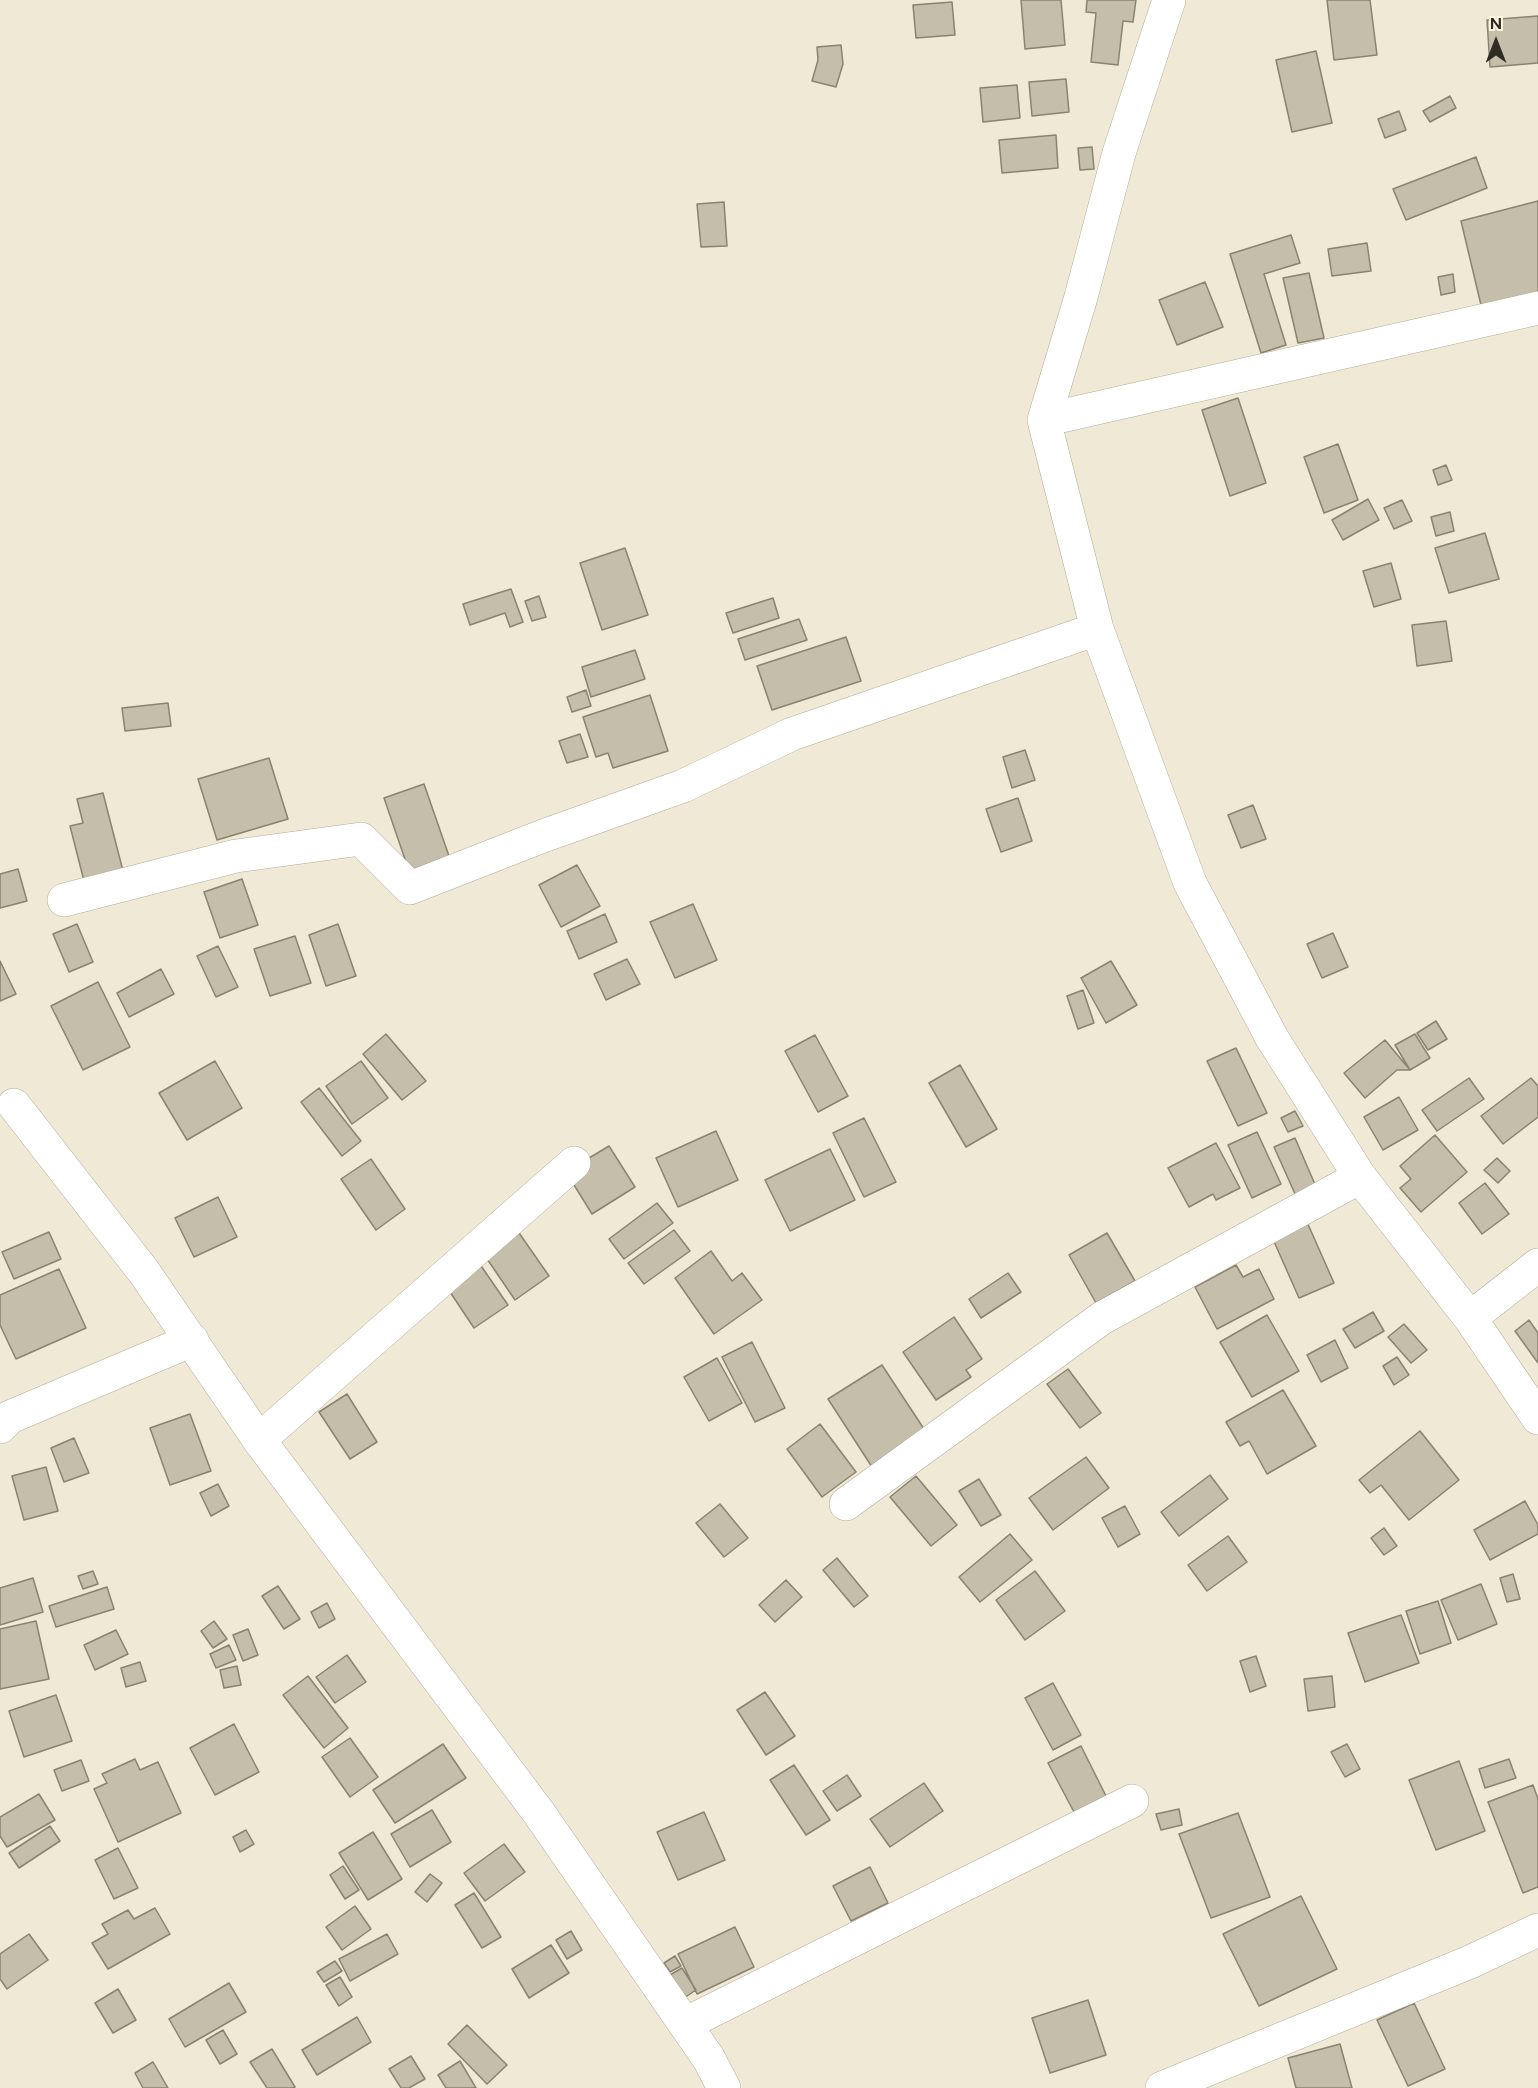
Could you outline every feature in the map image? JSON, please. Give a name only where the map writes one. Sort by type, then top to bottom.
[{"type":"street","points":[[1169,0],[1119,153],[1081,297],[1044,420],[1097,628],[1190,883],[1272,1038],[1360,1177],[1470,1318],[1538,1418]]},
{"type":"street","points":[[1044,420],[1538,308]]},
{"type":"street","points":[[64,900],[236,856],[361,839],[410,888],[543,836],[683,786],[792,735],[1097,628]]},
{"type":"street","points":[[14,1105],[144,1272],[259,1440],[539,1813],[709,2059],[724,2088]]},
{"type":"street","points":[[259,1440],[574,1162]]},
{"type":"street","points":[[846,1504],[1102,1318],[1360,1177]]},
{"type":"street","points":[[1470,1318],[1538,1265]]},
{"type":"street","points":[[0,1427],[10,1418],[192,1340]]},
{"type":"street","points":[[685,2024],[1132,1801]]},
{"type":"street","points":[[1162,2088],[1470,1962],[1538,1930]]},
{"type":"building","points":[[1021,0],[1061,0],[1065,45],[1025,49]]},
{"type":"building","points":[[1087,0],[1136,0],[1133,22],[1123,21],[1118,65],[1091,62],[1096,13],[1086,12]]},
{"type":"building","points":[[1327,0],[1370,0],[1377,55],[1334,60]]},
{"type":"building","points":[[952,2],[955,35],[916,38],[913,5]]},
{"type":"building","points":[[1538,16],[1538,63],[1490,67],[1487,20]]},
{"type":"building","points":[[841,45],[843,64],[836,87],[812,81],[818,60],[817,47]]},
{"type":"building","points":[[1316,51],[1332,123],[1292,132],[1276,60]]},
{"type":"building","points":[[1066,79],[1069,112],[1032,116],[1029,82]]},
{"type":"building","points":[[1017,85],[1020,118],[983,122],[980,88]]},
{"type":"building","points":[[1450,96],[1456,108],[1430,122],[1423,111]]},
{"type":"building","points":[[1399,111],[1406,130],[1385,138],[1378,119]]},
{"type":"building","points":[[1056,135],[1058,168],[1002,173],[999,140]]},
{"type":"building","points":[[1092,147],[1094,169],[1080,170],[1078,148]]},
{"type":"building","points":[[1476,157],[1487,188],[1406,220],[1393,189]]},
{"type":"building","points":[[1538,201],[1538,292],[1481,305],[1461,221]]},
{"type":"building","points":[[724,202],[727,246],[701,247],[697,204]]},
{"type":"building","points":[[1291,235],[1300,263],[1264,274],[1286,345],[1261,353],[1230,254]]},
{"type":"building","points":[[1367,243],[1371,271],[1332,276],[1328,249]]},
{"type":"building","points":[[1309,273],[1324,338],[1298,343],[1283,278]]},
{"type":"building","points":[[1453,274],[1455,292],[1441,295],[1438,277]]},
{"type":"building","points":[[1205,282],[1223,327],[1177,345],[1159,300]]},
{"type":"building","points":[[1238,398],[1266,483],[1230,496],[1202,410]]},
{"type":"building","points":[[1338,444],[1358,500],[1324,513],[1304,457]]},
{"type":"building","points":[[1446,465],[1452,480],[1438,485],[1433,470]]},
{"type":"building","points":[[1368,499],[1379,520],[1343,540],[1332,520]]},
{"type":"building","points":[[1402,500],[1412,521],[1394,529],[1384,508]]},
{"type":"building","points":[[1450,512],[1454,531],[1436,536],[1431,517]]},
{"type":"building","points":[[1485,533],[1499,579],[1449,593],[1435,548]]},
{"type":"building","points":[[625,548],[648,615],[602,630],[580,563]]},
{"type":"building","points":[[1391,563],[1401,599],[1374,607],[1363,571]]},
{"type":"building","points":[[511,589],[523,622],[510,627],[505,613],[470,625],[463,604]]},
{"type":"building","points":[[539,596],[546,617],[532,621],[525,601]]},
{"type":"building","points":[[773,598],[779,618],[733,633],[726,613]]},
{"type":"building","points":[[799,619],[807,640],[745,660],[738,639]]},
{"type":"building","points":[[1446,621],[1452,661],[1417,666],[1412,625]]},
{"type":"building","points":[[846,637],[861,681],[772,710],[757,666]]},
{"type":"building","points":[[635,650],[645,679],[591,697],[582,667]]},
{"type":"building","points":[[586,690],[591,706],[572,712],[567,697]]},
{"type":"building","points":[[650,695],[668,751],[613,768],[608,753],[596,757],[583,717]]},
{"type":"building","points":[[168,703],[171,726],[125,731],[122,708]]},
{"type":"building","points":[[580,734],[588,757],[567,763],[559,741]]},
{"type":"building","points":[[1025,750],[1035,780],[1012,788],[1003,757]]},
{"type":"building","points":[[269,758],[288,819],[217,840],[198,779]]},
{"type":"building","points":[[424,784],[449,856],[409,871],[384,798]]},
{"type":"building","points":[[103,793],[123,871],[84,881],[70,826],[83,823],[77,799]]},
{"type":"building","points":[[1018,798],[1032,841],[1001,852],[986,809]]},
{"type":"building","points":[[1253,805],[1266,839],[1241,848],[1228,815]]},
{"type":"building","points":[[577,865],[600,906],[561,927],[539,885]]},
{"type":"building","points":[[18,869],[27,901],[0,908],[0,874]]},
{"type":"building","points":[[242,879],[258,925],[220,938],[204,892]]},
{"type":"building","points":[[693,904],[717,960],[675,978],[650,922]]},
{"type":"building","points":[[605,914],[617,942],[579,959],[567,931]]},
{"type":"building","points":[[77,924],[93,962],[69,972],[53,934]]},
{"type":"building","points":[[338,924],[356,976],[326,986],[309,935]]},
{"type":"building","points":[[1333,933],[1348,967],[1322,978],[1307,944]]},
{"type":"building","points":[[295,936],[311,983],[270,996],[254,949]]},
{"type":"building","points":[[218,946],[238,987],[216,997],[197,956]]},
{"type":"building","points":[[627,959],[640,984],[606,1000],[594,974]]},
{"type":"building","points":[[0,961],[16,994],[0,1001]]},
{"type":"building","points":[[1111,961],[1137,1005],[1106,1023],[1081,978]]},
{"type":"building","points":[[161,969],[174,994],[129,1017],[117,993]]},
{"type":"building","points":[[98,982],[130,1047],[83,1070],[51,1006]]},
{"type":"building","points":[[1083,990],[1094,1023],[1078,1029],[1067,996]]},
{"type":"building","points":[[1436,1021],[1447,1039],[1428,1050],[1417,1033]]},
{"type":"building","points":[[386,1034],[426,1081],[402,1100],[363,1054]]},
{"type":"building","points":[[1415,1034],[1430,1058],[1410,1070],[1395,1045]]},
{"type":"building","points":[[815,1035],[848,1096],[818,1112],[785,1051]]},
{"type":"building","points":[[1385,1040],[1410,1070],[1397,1070],[1365,1098],[1344,1073]]},
{"type":"building","points":[[1236,1048],[1267,1113],[1238,1126],[1207,1061]]},
{"type":"building","points":[[215,1061],[242,1108],[187,1140],[159,1093]]},
{"type":"building","points":[[361,1061],[388,1098],[352,1124],[326,1086]]},
{"type":"building","points":[[960,1065],[997,1129],[966,1147],[929,1083]]},
{"type":"building","points":[[1469,1078],[1484,1099],[1437,1131],[1422,1110]]},
{"type":"building","points":[[1531,1078],[1538,1086],[1538,1117],[1503,1144],[1481,1116]]},
{"type":"building","points":[[319,1088],[361,1141],[342,1156],[301,1102]]},
{"type":"building","points":[[1399,1097],[1418,1130],[1383,1150],[1364,1117]]},
{"type":"building","points":[[1295,1111],[1303,1126],[1288,1132],[1281,1118]]},
{"type":"building","points":[[864,1118],[896,1182],[864,1197],[833,1133]]},
{"type":"building","points":[[716,1131],[738,1180],[678,1207],[656,1158]]},
{"type":"building","points":[[1257,1132],[1281,1184],[1252,1198],[1228,1145]]},
{"type":"building","points":[[1435,1135],[1467,1172],[1421,1212],[1400,1188],[1411,1179],[1400,1166]]},
{"type":"building","points":[[1295,1138],[1320,1196],[1300,1205],[1274,1147]]},
{"type":"building","points":[[1216,1143],[1240,1188],[1216,1200],[1213,1194],[1189,1207],[1168,1168]]},
{"type":"building","points":[[609,1146],[635,1187],[592,1214],[566,1172]]},
{"type":"building","points":[[830,1149],[855,1200],[790,1231],[765,1180]]},
{"type":"building","points":[[1497,1158],[1510,1171],[1498,1183],[1484,1170]]},
{"type":"building","points":[[371,1159],[405,1209],[376,1230],[341,1179]]},
{"type":"building","points":[[1485,1183],[1509,1214],[1482,1234],[1459,1203]]},
{"type":"building","points":[[218,1197],[237,1237],[194,1257],[175,1218]]},
{"type":"building","points":[[657,1203],[673,1223],[624,1259],[609,1239]]},
{"type":"building","points":[[1307,1222],[1334,1283],[1299,1298],[1272,1237]]},
{"type":"building","points":[[517,1230],[549,1276],[515,1300],[483,1253]]},
{"type":"building","points":[[674,1230],[690,1251],[644,1284],[628,1263]]},
{"type":"building","points":[[49,1232],[61,1259],[14,1279],[2,1252]]},
{"type":"building","points":[[1107,1233],[1135,1281],[1096,1303],[1069,1255]]},
{"type":"building","points":[[711,1251],[732,1281],[742,1273],[762,1300],[714,1334],[675,1278]]},
{"type":"building","points":[[477,1260],[508,1305],[474,1328],[444,1283]]},
{"type":"building","points":[[1236,1265],[1243,1277],[1259,1269],[1274,1299],[1217,1329],[1195,1287]]},
{"type":"building","points":[[59,1269],[86,1328],[16,1359],[0,1325],[0,1295]]},
{"type":"building","points":[[1008,1273],[1021,1292],[981,1318],[969,1299]]},
{"type":"building","points":[[1373,1312],[1384,1331],[1355,1348],[1343,1329]]},
{"type":"building","points":[[1267,1315],[1299,1371],[1252,1397],[1220,1342]]},
{"type":"building","points":[[954,1317],[982,1359],[966,1370],[971,1377],[936,1400],[903,1352]]},
{"type":"building","points":[[1529,1320],[1538,1333],[1538,1363],[1515,1331]]},
{"type":"building","points":[[1404,1324],[1427,1350],[1411,1363],[1388,1337]]},
{"type":"building","points":[[1335,1340],[1348,1368],[1321,1382],[1307,1355]]},
{"type":"building","points":[[752,1342],[785,1408],[755,1422],[722,1357]]},
{"type":"building","points":[[1397,1357],[1409,1375],[1394,1385],[1383,1366]]},
{"type":"building","points":[[717,1358],[742,1403],[709,1421],[684,1377]]},
{"type":"building","points":[[882,1365],[926,1432],[872,1467],[828,1399]]},
{"type":"building","points":[[1068,1369],[1101,1413],[1080,1428],[1047,1384]]},
{"type":"building","points":[[1283,1390],[1316,1446],[1267,1474],[1249,1441],[1240,1446],[1226,1422]]},
{"type":"building","points":[[347,1394],[377,1442],[350,1459],[319,1412]]},
{"type":"building","points":[[190,1414],[211,1471],[170,1485],[150,1428]]},
{"type":"building","points":[[820,1424],[856,1472],[822,1497],[787,1449]]},
{"type":"building","points":[[1420,1431],[1459,1480],[1409,1520],[1381,1485],[1370,1493],[1359,1480]]},
{"type":"building","points":[[74,1438],[89,1473],[64,1482],[51,1448]]},
{"type":"building","points":[[1086,1457],[1109,1488],[1053,1530],[1029,1498]]},
{"type":"building","points":[[46,1467],[58,1511],[24,1520],[12,1476]]},
{"type":"building","points":[[1210,1475],[1228,1499],[1179,1536],[1161,1512]]},
{"type":"building","points":[[916,1476],[957,1525],[931,1546],[890,1497]]},
{"type":"building","points":[[979,1479],[1001,1515],[981,1526],[959,1491]]},
{"type":"building","points":[[218,1484],[229,1506],[211,1516],[200,1493]]},
{"type":"building","points":[[1525,1501],[1538,1525],[1538,1534],[1490,1560],[1474,1530]]},
{"type":"building","points":[[720,1504],[748,1538],[724,1557],[696,1523]]},
{"type":"building","points":[[1125,1506],[1140,1534],[1118,1547],[1102,1518]]},
{"type":"building","points":[[1384,1528],[1397,1546],[1384,1555],[1371,1538]]},
{"type":"building","points":[[1010,1534],[1032,1560],[980,1602],[959,1577]]},
{"type":"building","points":[[1228,1536],[1247,1562],[1207,1591],[1188,1565]]},
{"type":"building","points":[[837,1558],[868,1596],[854,1607],[823,1570]]},
{"type":"building","points":[[93,1571],[98,1584],[83,1589],[78,1576]]},
{"type":"building","points":[[1035,1571],[1065,1611],[1025,1640],[996,1600]]},
{"type":"building","points":[[1513,1574],[1520,1599],[1507,1602],[1500,1578]]},
{"type":"building","points":[[33,1578],[43,1612],[0,1625],[0,1588]]},
{"type":"building","points":[[786,1580],[802,1597],[775,1622],[759,1605]]},
{"type":"building","points":[[1481,1584],[1497,1624],[1458,1640],[1441,1600]]},
{"type":"building","points":[[278,1586],[300,1619],[284,1629],[262,1596]]},
{"type":"building","points":[[107,1587],[114,1609],[56,1627],[49,1606]]},
{"type":"building","points":[[1438,1601],[1451,1643],[1420,1654],[1406,1611]]},
{"type":"building","points":[[327,1603],[335,1619],[319,1628],[311,1612]]},
{"type":"building","points":[[1401,1615],[1419,1663],[1365,1682],[1348,1633]]},
{"type":"building","points":[[36,1621],[49,1679],[0,1689],[0,1629]]},
{"type":"building","points":[[214,1621],[227,1639],[213,1648],[201,1631]]},
{"type":"building","points":[[248,1629],[258,1655],[243,1661],[233,1635]]},
{"type":"building","points":[[116,1630],[128,1654],[95,1670],[84,1645]]},
{"type":"building","points":[[229,1645],[236,1660],[216,1668],[210,1654]]},
{"type":"building","points":[[347,1655],[366,1682],[335,1703],[316,1677]]},
{"type":"building","points":[[1256,1656],[1266,1686],[1250,1692],[1240,1661]]},
{"type":"building","points":[[140,1662],[146,1681],[126,1687],[121,1668]]},
{"type":"building","points":[[237,1666],[241,1685],[224,1688],[220,1670]]},
{"type":"building","points":[[308,1676],[348,1728],[324,1748],[283,1695]]},
{"type":"building","points":[[1332,1676],[1335,1707],[1308,1711],[1304,1679]]},
{"type":"building","points":[[1053,1683],[1081,1735],[1053,1750],[1025,1698]]},
{"type":"building","points":[[765,1692],[795,1736],[766,1755],[737,1710]]},
{"type":"building","points":[[56,1695],[72,1741],[24,1757],[9,1711]]},
{"type":"building","points":[[234,1724],[259,1772],[215,1795],[190,1748]]},
{"type":"building","points":[[350,1738],[378,1777],[350,1797],[322,1757]]},
{"type":"building","points":[[443,1744],[466,1778],[395,1823],[373,1790]]},
{"type":"building","points":[[1347,1744],[1360,1769],[1345,1777],[1331,1752]]},
{"type":"building","points":[[1081,1746],[1106,1796],[1074,1812],[1048,1763]]},
{"type":"building","points":[[135,1759],[140,1770],[158,1762],[181,1813],[118,1842],[94,1789],[107,1783],[102,1774]]},
{"type":"building","points":[[1509,1759],[1516,1778],[1485,1788],[1479,1769]]},
{"type":"building","points":[[81,1760],[89,1781],[62,1791],[54,1770]]},
{"type":"building","points":[[1459,1761],[1485,1831],[1436,1850],[1409,1780]]},
{"type":"building","points":[[794,1765],[830,1820],[806,1835],[770,1780]]},
{"type":"building","points":[[847,1775],[861,1796],[837,1811],[823,1791]]},
{"type":"building","points":[[924,1783],[943,1811],[890,1847],[870,1819]]},
{"type":"building","points":[[1533,1785],[1538,1799],[1538,1887],[1523,1893],[1488,1802]]},
{"type":"building","points":[[39,1794],[55,1820],[7,1847],[0,1836],[0,1817]]},
{"type":"building","points":[[1179,1809],[1182,1825],[1161,1830],[1156,1814]]},
{"type":"building","points":[[432,1810],[451,1842],[410,1867],[391,1834]]},
{"type":"building","points":[[704,1812],[725,1860],[678,1880],[657,1832]]},
{"type":"building","points":[[1238,1813],[1270,1897],[1211,1918],[1179,1834]]},
{"type":"building","points":[[50,1826],[60,1841],[19,1868],[9,1853]]},
{"type":"building","points":[[246,1830],[254,1844],[240,1852],[233,1837]]},
{"type":"building","points":[[373,1832],[402,1879],[368,1900],[339,1853]]},
{"type":"building","points":[[504,1844],[525,1872],[485,1901],[464,1873]]},
{"type":"building","points":[[118,1848],[138,1888],[114,1899],[95,1860]]},
{"type":"building","points":[[343,1866],[359,1890],[345,1899],[330,1875]]},
{"type":"building","points":[[870,1867],[888,1903],[851,1921],[833,1886]]},
{"type":"building","points":[[430,1874],[442,1883],[427,1902],[415,1892]]},
{"type":"building","points":[[474,1893],[501,1937],[482,1948],[455,1905]]},
{"type":"building","points":[[1301,1896],[1337,1969],[1259,2006],[1223,1934]]},
{"type":"building","points":[[355,1906],[371,1929],[342,1950],[326,1927]]},
{"type":"building","points":[[155,1908],[170,1934],[108,1969],[92,1943],[108,1934],[102,1924],[128,1910],[134,1919]]},
{"type":"building","points":[[735,1927],[754,1967],[697,1994],[678,1954]]},
{"type":"building","points":[[571,1931],[582,1950],[567,1959],[556,1940]]},
{"type":"building","points":[[29,1934],[48,1960],[7,1989],[0,1979],[0,1954]]},
{"type":"building","points":[[387,1934],[398,1954],[350,1981],[339,1959]]},
{"type":"building","points":[[551,1945],[569,1973],[529,1998],[512,1969]]},
{"type":"building","points":[[675,1956],[681,1966],[670,1972],[664,1963]]},
{"type":"building","points":[[335,1961],[342,1971],[324,1982],[317,1972]]},
{"type":"building","points":[[682,1968],[696,1990],[684,1998],[670,1975]]},
{"type":"building","points":[[340,1977],[352,1997],[339,2006],[326,1985]]},
{"type":"building","points":[[229,1983],[246,2012],[185,2047],[169,2019]]},
{"type":"building","points":[[118,1989],[136,2020],[113,2033],[95,2003]]},
{"type":"building","points":[[1088,2000],[1106,2055],[1050,2073],[1032,2018]]},
{"type":"building","points":[[1414,2003],[1445,2069],[1408,2086],[1377,2020]]},
{"type":"building","points":[[357,2017],[371,2042],[317,2075],[302,2050]]},
{"type":"building","points":[[467,2025],[507,2065],[487,2084],[448,2044]]},
{"type":"building","points":[[223,2030],[237,2054],[220,2064],[206,2040]]},
{"type":"building","points":[[1340,2044],[1352,2088],[1296,2088],[1288,2058]]},
{"type":"building","points":[[272,2049],[295,2087],[267,2088],[250,2062]]},
{"type":"building","points":[[411,2056],[425,2079],[409,2088],[401,2088],[389,2069]]},
{"type":"building","points":[[460,2061],[476,2088],[446,2088],[438,2075]]},
{"type":"building","points":[[153,2062],[168,2088],[143,2088],[135,2073]]}]
